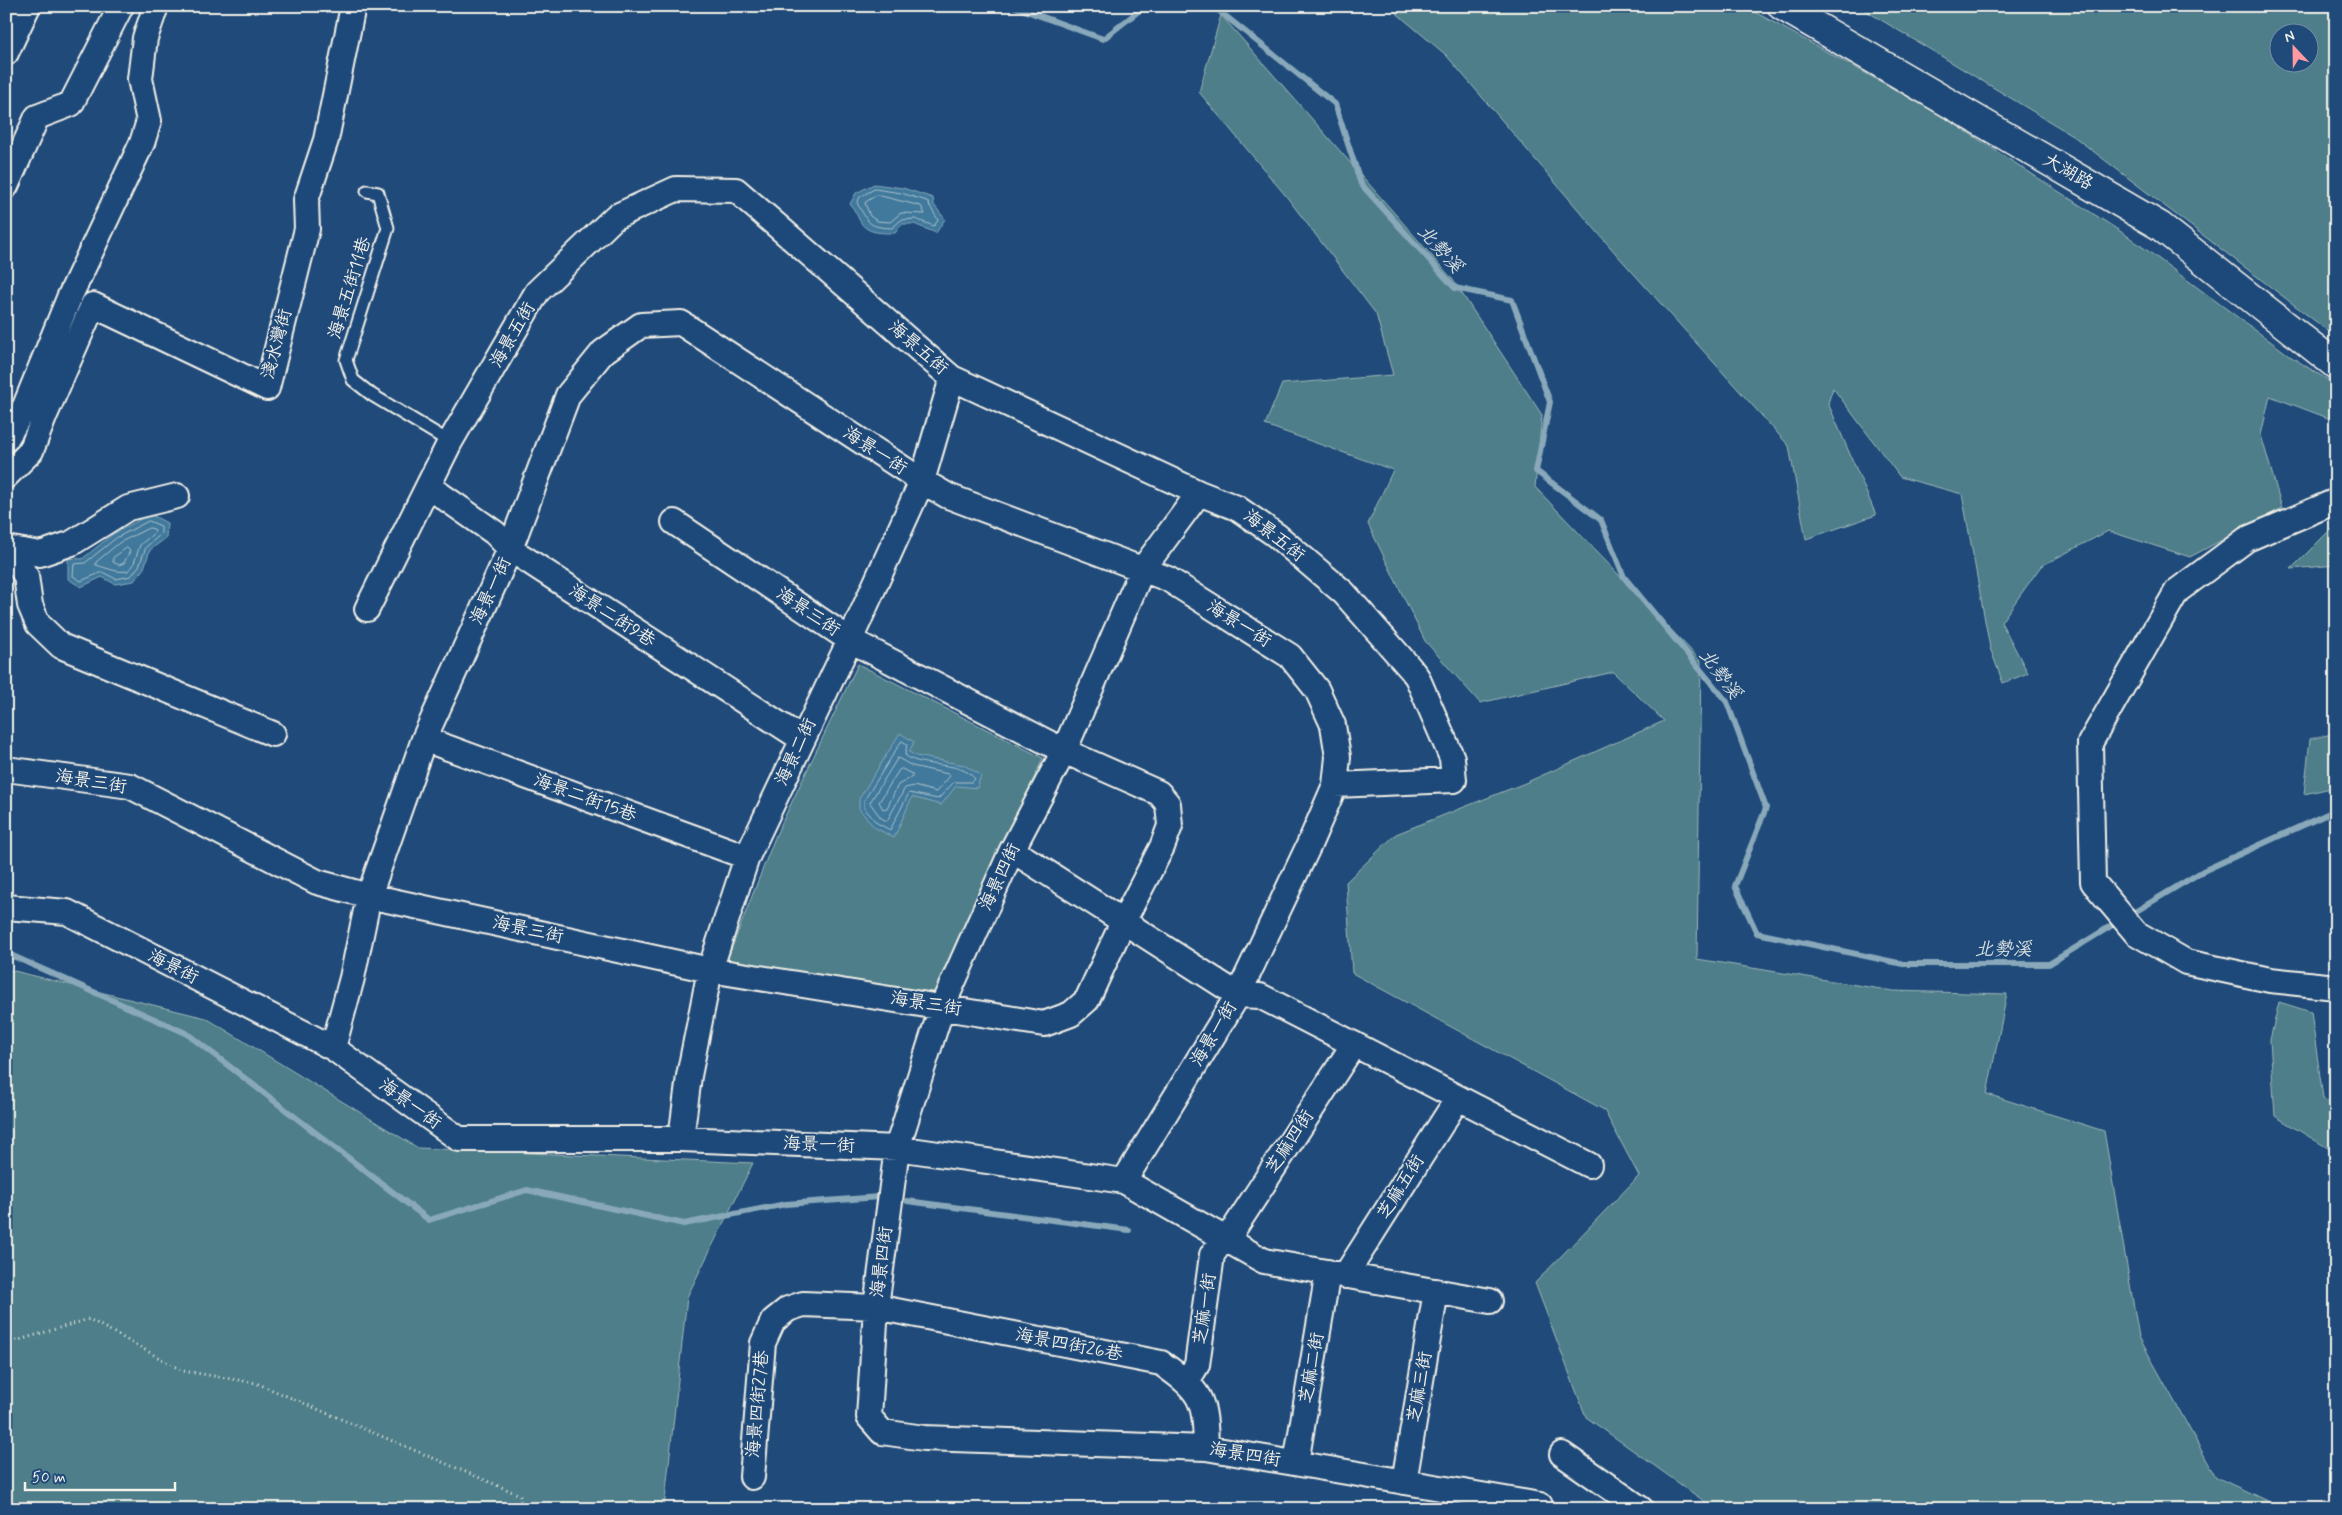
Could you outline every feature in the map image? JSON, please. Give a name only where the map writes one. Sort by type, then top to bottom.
[{"type":"street","points":[[6,53],[28,6]]},
{"type":"street","points":[[6,186],[37,118],[71,104],[121,6]]},
{"type":"street","name":"淺水灣街","points":[[35,411],[69,298],[142,142],[149,121],[140,79],[145,38],[156,6]]},
{"type":"street","name":"淺水灣街","points":[[6,439],[35,411],[93,305],[267,388],[307,229],[306,200],[326,140],[353,6]]},
{"type":"street","name":"大湖路","points":[[1782,6],[2160,226],[2336,365]]},
{"type":"street","name":"海景五街","points":[[367,609],[450,442],[537,292],[615,217],[676,190],[736,190],[952,378],[1199,493],[1237,508],[1276,535],[1344,593],[1417,677],[1452,758],[1454,780],[1335,785]]},
{"type":"street","name":"海景一街","points":[[681,323],[922,482],[948,496],[1168,579],[1290,656],[1317,690],[1333,725],[1338,757],[1335,785],[1309,846],[1238,995],[1124,1181],[897,1148],[681,1139],[459,1139],[333,1048],[352,978],[369,896],[424,739],[510,549],[568,395],[603,352],[641,325],[681,323]]},
{"type":"street","name":"海景二街","points":[[681,1139],[689,1076],[710,970],[747,857],[850,640],[922,482],[952,378]]},
{"type":"street","points":[[6,476],[31,451],[35,411]]},
{"type":"street","name":"海景二街9巷","points":[[428,486],[495,533],[510,549],[802,739]]},
{"type":"street","name":"海景四街","points":[[1199,493],[1142,570],[1064,751],[1012,850],[942,1007],[897,1148],[876,1307],[869,1417],[882,1432],[924,1438],[1206,1448],[1540,1505]]},
{"type":"street","points":[[6,548],[40,554],[72,543],[128,508],[177,496]]},
{"type":"street","points":[[2336,501],[2247,539],[2177,591],[2090,743],[2093,882],[2132,929],[2186,962],[2270,980],[2336,987]]},
{"type":"street","name":"海景三街","points":[[6,769],[130,786],[317,882],[369,896],[710,970],[1044,1024],[1071,1014],[1087,1000],[1124,920],[1162,847],[1170,826],[1168,804],[1159,793],[1064,751],[850,640],[674,522]]},
{"type":"street","points":[[6,548],[26,576],[30,605],[38,624],[61,646],[273,734]]},
{"type":"street","name":"海景二街15巷","points":[[424,739],[747,857]]},
{"type":"street","points":[[1012,850],[1124,920],[1238,995],[1260,996],[1589,1165]]},
{"type":"street","name":"海景街","points":[[6,907],[67,912],[333,1048]]},
{"type":"street","name":"芝麻四街","points":[[1224,1238],[1234,1229],[1354,1044]]},
{"type":"street","name":"芝麻五街","points":[[1337,1274],[1458,1098]]},
{"type":"street","points":[[1124,1181],[1264,1261],[1490,1301]]},
{"type":"street","name":"芝麻一街","points":[[1187,1381],[1197,1365],[1212,1255],[1224,1238]]},
{"type":"street","name":"芝麻二街","points":[[1296,1464],[1337,1274]]},
{"type":"street","name":"芝麻三街","points":[[1404,1482],[1436,1291]]},
{"type":"street","name":"海景四街27巷","points":[[752,1477],[763,1343],[773,1321],[788,1309],[803,1304],[876,1307]]},
{"type":"street","name":"海景四街26巷","points":[[876,1307],[1161,1363],[1187,1381],[1201,1399],[1205,1415],[1206,1448]]},
{"type":"street","points":[[1562,1454],[1641,1509]]},
{"type":"lane","name":"海景五街11巷","points":[[367,191],[378,193],[388,228],[346,360],[353,380],[372,395],[450,442]]},
{"type":"path","points":[[6,1344],[89,1319],[183,1371],[256,1383],[520,1495],[521,1509]]},
{"type":"green space","points":[[1388,6],[1744,6],[1941,115],[2129,237],[2293,358],[2336,385],[2336,421],[2270,396],[2261,435],[2282,508],[2190,557],[2108,531],[2041,566],[2001,622],[2028,673],[2003,683],[1990,648],[1962,494],[1900,477],[1833,388],[1828,403],[1876,515],[1806,539],[1789,446],[1617,255],[1446,55]]},
{"type":"green space","points":[[1858,6],[2334,6],[2336,337],[2072,135]]},
{"type":"green space","points":[[1221,15],[1453,280],[1542,415],[1535,487],[1701,661],[1697,959],[1893,991],[2007,994],[1987,1094],[2104,1131],[2139,1337],[2216,1477],[2284,1509],[1715,1509],[1586,1417],[1535,1283],[1639,1176],[1604,1110],[1352,973],[1346,882],[1396,834],[1525,783],[1664,721],[1613,672],[1480,703],[1425,641],[1368,524],[1393,470],[1265,425],[1282,384],[1393,375],[1376,314],[1286,196],[1199,92]]},
{"type":"green space","points":[[2336,524],[2336,565],[2291,569]]},
{"type":"green space","points":[[858,664],[1043,758],[935,998],[727,960],[776,835]]},
{"type":"green space","points":[[2336,733],[2336,787],[2304,794],[2310,739]]},
{"type":"green space","points":[[6,969],[206,1018],[418,1148],[753,1163],[687,1297],[664,1509],[11,1509],[6,1505]]},
{"type":"green space","points":[[2279,1002],[2311,1012],[2323,1098],[2336,1107],[2336,1153],[2275,1116],[2270,1040]]},
{"type":"water","points":[[874,184],[903,188],[933,198],[934,205],[945,219],[936,233],[914,224],[902,224],[895,233],[871,231],[863,225],[850,204],[856,193]]},
{"type":"water","points":[[150,514],[167,523],[166,538],[150,550],[144,568],[134,581],[115,584],[102,577],[81,587],[68,579],[68,558],[82,559],[113,534]]},
{"type":"water","points":[[900,733],[914,742],[909,752],[916,756],[964,765],[981,775],[977,788],[956,786],[941,805],[912,797],[894,838],[874,827],[859,809],[859,799]]},
{"type":"waterway","name":"北勢溪","points":[[1013,6],[1103,39],[1145,6]]},
{"type":"waterway","name":"北勢溪","points":[[1213,6],[1335,104],[1361,184],[1455,288],[1512,300],[1550,402],[1536,471],[1601,520],[1624,577],[1727,702],[1766,808],[1735,886],[1757,933],[1903,964],[2049,964],[2119,921]]},
{"type":"waterway","name":"北勢溪","points":[[2128,916],[2203,871],[2336,810]]},
{"type":"waterway","points":[[6,953],[186,1033],[429,1220],[527,1190],[684,1224],[786,1204],[879,1197]]},
{"type":"waterway","points":[[907,1201],[1129,1230]]}]
